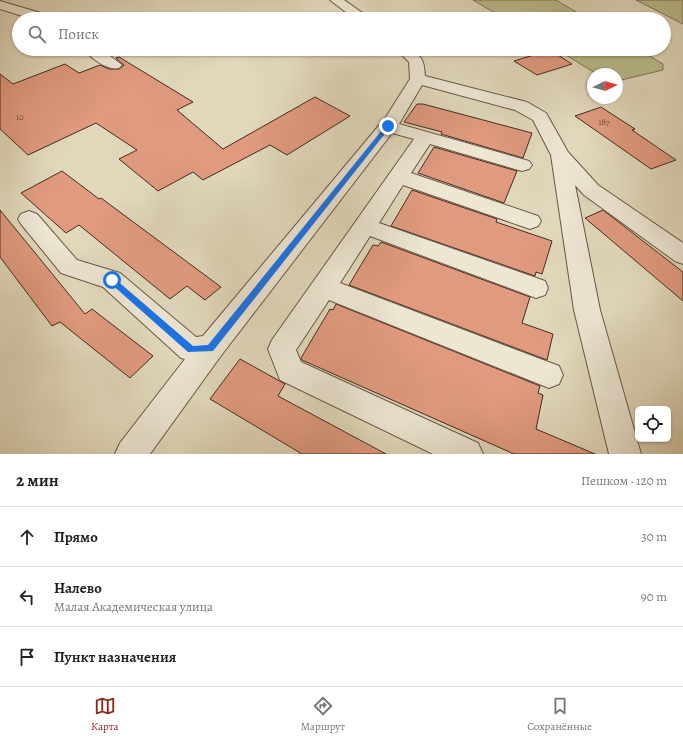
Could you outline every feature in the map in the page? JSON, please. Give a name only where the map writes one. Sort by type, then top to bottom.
[{"type":"street","points":[[336,0],[354,12]]},
{"type":"street","points":[[0,5],[23,12]]},
{"type":"street","points":[[101,56],[114,65]]},
{"type":"street","points":[[131,454],[210,348],[388,126],[418,79],[416,61],[411,56]]},
{"type":"street","points":[[418,79],[521,106],[540,117],[560,155],[590,190],[683,255]]},
{"type":"street","points":[[388,126],[522,165]]},
{"type":"street","points":[[425,137],[282,349],[290,371],[467,454]]},
{"type":"street","points":[[560,155],[587,310],[625,454]]},
{"type":"street","points":[[399,176],[530,221]]},
{"type":"street","points":[[29,219],[69,267],[112,280],[191,349],[210,348]]},
{"type":"street","points":[[365,226],[536,288]]},
{"type":"street","points":[[324,287],[549,375]]},
{"type":"green space","points":[[473,0],[556,0],[576,12],[493,12]]},
{"type":"green space","points":[[636,0],[683,0],[683,24],[671,18],[671,12],[660,12]]},
{"type":"green space","points":[[567,56],[650,56],[663,64],[663,70],[623,80],[623,68],[587,68]]},
{"type":"building","points":[[530,56],[559,56],[572,64],[537,75],[514,61]]},
{"type":"building","points":[[119,57],[193,102],[177,110],[223,149],[315,97],[350,116],[287,155],[270,145],[203,180],[193,172],[158,191],[119,159],[137,150],[96,123],[28,155],[0,129],[0,74],[13,84],[65,64],[79,73],[100,65],[109,69],[119,69],[124,65],[116,58]]},
{"type":"building","points":[[417,104],[423,104],[532,133],[523,158],[441,134],[442,132],[404,122]]},
{"type":"building","points":[[601,107],[635,129],[632,130],[676,160],[651,169],[575,116]]},
{"type":"building","points":[[434,147],[517,171],[504,203],[418,173]]},
{"type":"building","points":[[62,171],[221,287],[205,300],[187,286],[170,299],[79,225],[66,233],[21,193]]},
{"type":"building","points":[[412,190],[497,219],[496,222],[552,241],[542,274],[536,272],[535,276],[391,226]]},
{"type":"building","points":[[0,210],[85,314],[92,309],[153,356],[130,378],[60,322],[52,326],[0,257]]},
{"type":"building","points":[[603,210],[683,272],[683,301],[585,218]]},
{"type":"building","points":[[381,242],[530,297],[522,323],[553,334],[547,360],[349,285],[373,245],[378,246]]},
{"type":"building","points":[[336,304],[540,386],[538,393],[543,395],[536,429],[595,454],[514,454],[302,360],[301,358],[330,309],[333,310]]},
{"type":"building","points":[[240,359],[285,384],[278,396],[386,454],[302,454],[210,399]]},
{"type":"route","points":[[112,280],[191,349],[210,348],[388,126]]}]
